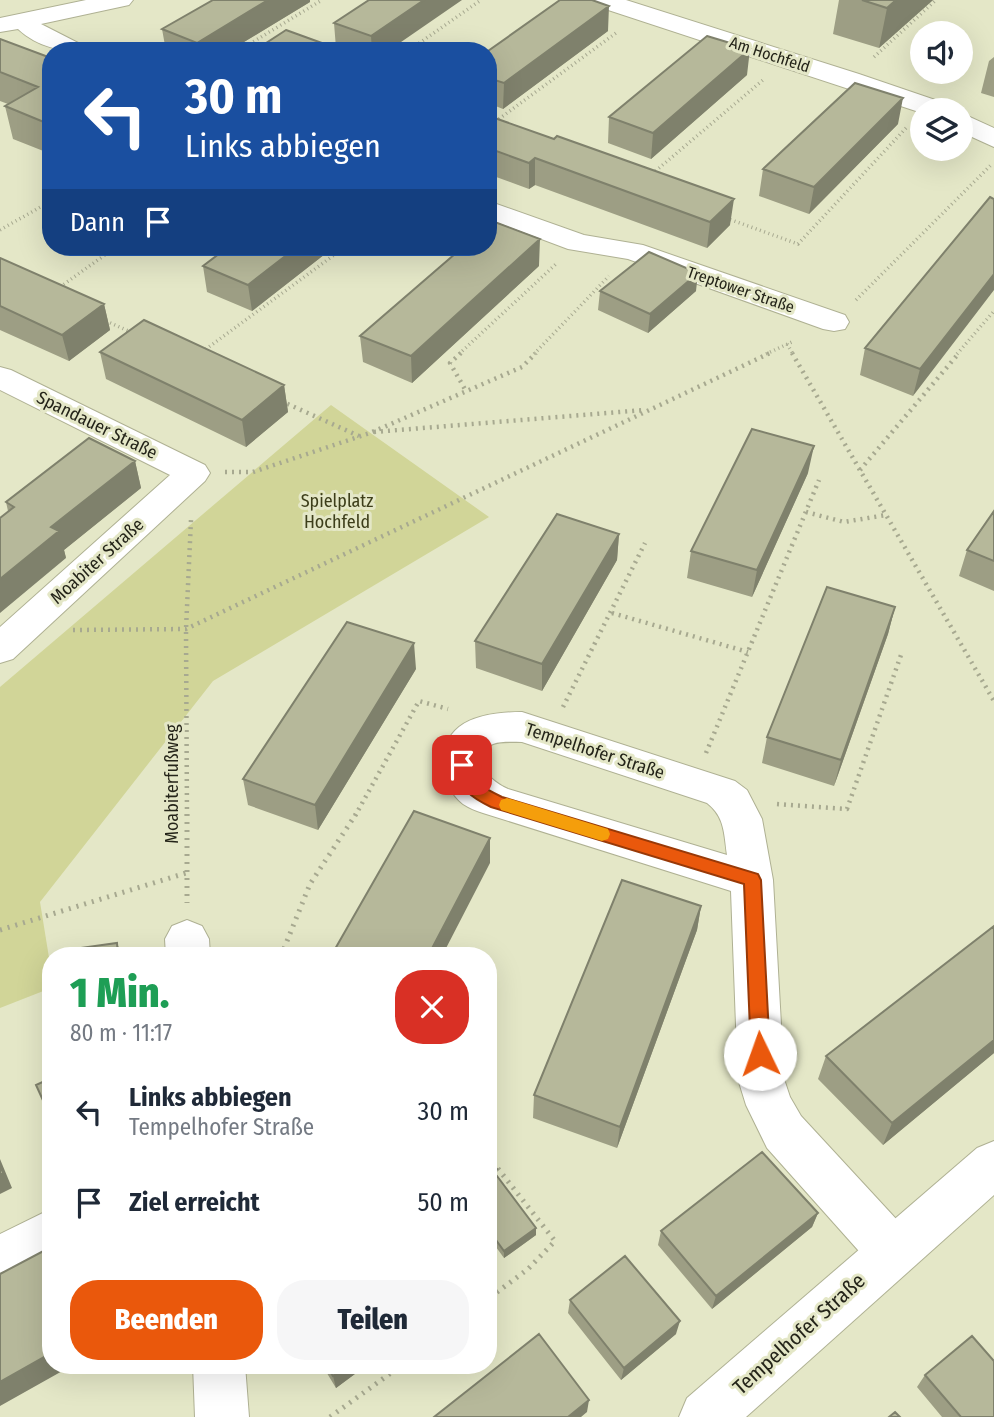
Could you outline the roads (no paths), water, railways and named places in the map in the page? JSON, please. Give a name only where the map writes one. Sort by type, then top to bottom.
[{"type":"street","points":[[11,23],[121,0]]},
{"type":"street","name":"Am Hochfeld","points":[[601,0],[910,100]]},
{"type":"street","points":[[11,23],[57,42]]},
{"type":"street","points":[[973,128],[994,139]]},
{"type":"street","name":"Treptower Straße","points":[[497,212],[578,243],[634,251],[834,321]]},
{"type":"street","name":"Spandauer Straße","points":[[0,377],[194,473]]},
{"type":"street","name":"Moabiter Straße","points":[[10,640],[194,473]]},
{"type":"street","name":"Tempelhofer Straße","points":[[502,726],[522,727],[721,792],[733,801],[742,818],[752,880],[497,802],[477,792],[465,779],[462,765],[465,746],[473,736],[502,726]]},
{"type":"street","points":[[752,880],[761,1079],[769,1105],[784,1132],[892,1251]]},
{"type":"street","name":"Tempelhofer Straße","points":[[706,1417],[994,1164]]},
{"type":"street","points":[[0,1261],[42,1238]]},
{"type":"street","points":[[220,1374],[222,1417]]},
{"type":"park label","name":"Spielplatz Hochfeld","points":[[337,511]]}]
